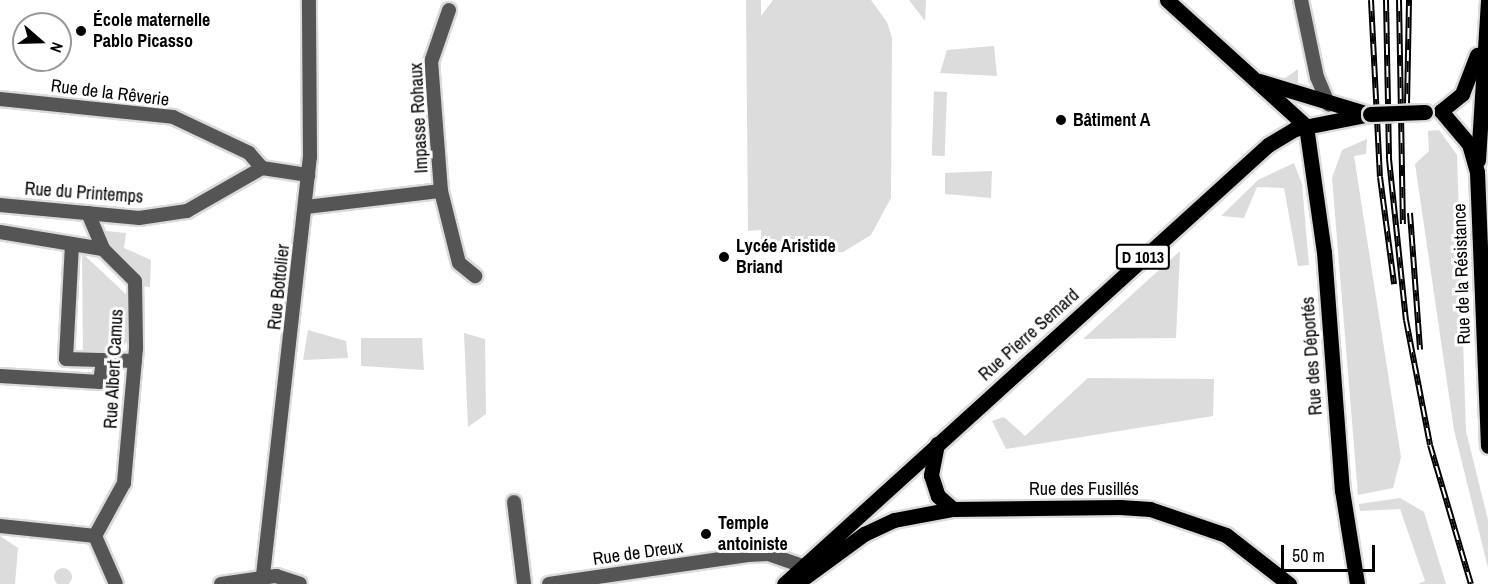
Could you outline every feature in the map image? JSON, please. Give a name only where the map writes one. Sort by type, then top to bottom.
[{"type":"main road","points":[[1167,0],[1288,114],[1306,126]]},
{"type":"main road","points":[[1478,172],[1483,40],[1488,0]]},
{"type":"main road","points":[[1441,111],[1467,86],[1483,40]]},
{"type":"main road","points":[[1253,79],[1329,105],[1370,114]]},
{"type":"main road","name":"D 1013","points":[[1306,126],[1370,114],[1441,111]]},
{"type":"main road","name":"Rue de la Résistance","points":[[1441,111],[1469,144],[1478,172],[1488,446]]},
{"type":"main road","points":[[1285,132],[1288,114]]},
{"type":"main road","name":"Rue Pierre Semard","points":[[784,584],[1285,132],[1306,126]]},
{"type":"main road","name":"Rue des Déportés","points":[[1306,126],[1323,242],[1343,497],[1357,584]]},
{"type":"main road","points":[[937,444],[931,475],[938,496],[953,508]]},
{"type":"main road","name":"Rue des Fusillés","points":[[796,584],[857,539],[894,520],[953,508],[1150,509],[1226,535],[1289,584]]},
{"type":"street","name":"Rue Bottolier","points":[[263,580],[306,207],[309,0]]},
{"type":"street","points":[[1301,0],[1317,77],[1329,105]]},
{"type":"street","name":"Impasse Rohaux","points":[[449,10],[431,62],[441,191],[459,263],[475,276]]},
{"type":"street","name":"Rue de la Rêverie","points":[[0,99],[173,117],[241,149],[262,168]]},
{"type":"street","points":[[262,168],[308,175]]},
{"type":"street","name":"Rue du Printemps","points":[[0,205],[139,218],[187,211],[262,168]]},
{"type":"street","name":"Impasse Rohaux","points":[[306,207],[441,191]]},
{"type":"street","name":"Rue Albert Camus","points":[[88,213],[103,249],[135,282],[135,361],[124,483],[95,536]]},
{"type":"street","points":[[0,232],[103,249]]},
{"type":"street","points":[[72,244],[66,359],[135,361]]},
{"type":"street","points":[[0,376],[100,382],[103,360]]},
{"type":"street","points":[[514,502],[524,584]]},
{"type":"street","points":[[0,526],[95,536],[116,584]]},
{"type":"street","name":"Rue de Dreux","points":[[549,584],[748,555],[768,554],[803,566]]},
{"type":"street","points":[[221,584],[263,580],[300,584]]},
{"type":"shaded area","points":[[746,0],[761,0],[761,16],[773,0],[871,0],[887,22],[892,38],[891,198],[871,235],[843,252],[805,253],[779,241],[761,241],[761,230],[748,231]]},
{"type":"shaded area","points":[[909,0],[926,0],[925,21]]},
{"type":"shaded area","points":[[994,46],[997,76],[940,73],[947,50]]},
{"type":"shaded area","points":[[1298,69],[1298,83],[1281,81]]},
{"type":"shaded area","points":[[934,92],[947,92],[945,156],[932,156]]},
{"type":"shaded area","points":[[1439,130],[1457,155],[1466,431],[1488,520],[1488,568],[1454,430],[1415,164],[1429,151],[1428,131]]},
{"type":"shaded area","points":[[1367,139],[1366,154],[1354,156],[1401,457],[1393,488],[1358,495],[1332,178],[1342,150]]},
{"type":"shaded area","points":[[1294,163],[1302,184],[1309,265],[1298,266],[1284,188],[1257,187],[1244,218],[1221,216],[1258,180]]},
{"type":"shaded area","points":[[992,171],[991,198],[945,194],[945,173]]},
{"type":"shaded area","points":[[106,231],[126,233],[124,248],[151,260],[150,287],[139,286],[106,249]]},
{"type":"shaded area","points":[[1180,251],[1176,338],[1083,339]]},
{"type":"shaded area","points":[[82,253],[127,295],[127,342],[116,352],[83,352]]},
{"type":"shaded area","points":[[308,330],[346,341],[348,358],[303,360]]},
{"type":"shaded area","points":[[464,333],[485,339],[486,414],[468,427]]},
{"type":"shaded area","points":[[361,338],[422,338],[424,370],[361,366]]},
{"type":"shaded area","points":[[1088,378],[1214,379],[1213,416],[1006,449],[992,421],[1004,417],[1025,436]]},
{"type":"shaded area","points":[[1400,498],[1424,512],[1446,584],[1418,584],[1425,581],[1400,509],[1360,511],[1359,504]]},
{"type":"shaded area","points":[[0,536],[18,548],[15,584],[0,584]]},
{"type":"shaded area","points":[[63,568],[71,573],[72,577],[67,585],[63,586],[55,581],[54,577],[59,569]]},
{"type":"railway","points":[[1371,0],[1380,177],[1394,284]]},
{"type":"railway","points":[[1386,0],[1389,159],[1406,320],[1430,445],[1471,584]]},
{"type":"railway","points":[[1399,0],[1403,224]]},
{"type":"railway","points":[[1407,105],[1409,0]]},
{"type":"railway","points":[[1410,213],[1420,350]]},
{"type":"place","name":"École maternelle Pablo Picasso","points":[[81,31]]},
{"type":"place","name":"Bâtiment A","points":[[1061,120]]},
{"type":"place","name":"Lycée Aristide Briand","points":[[724,257]]},
{"type":"place","name":"Temple antoiniste","points":[[706,534]]}]
